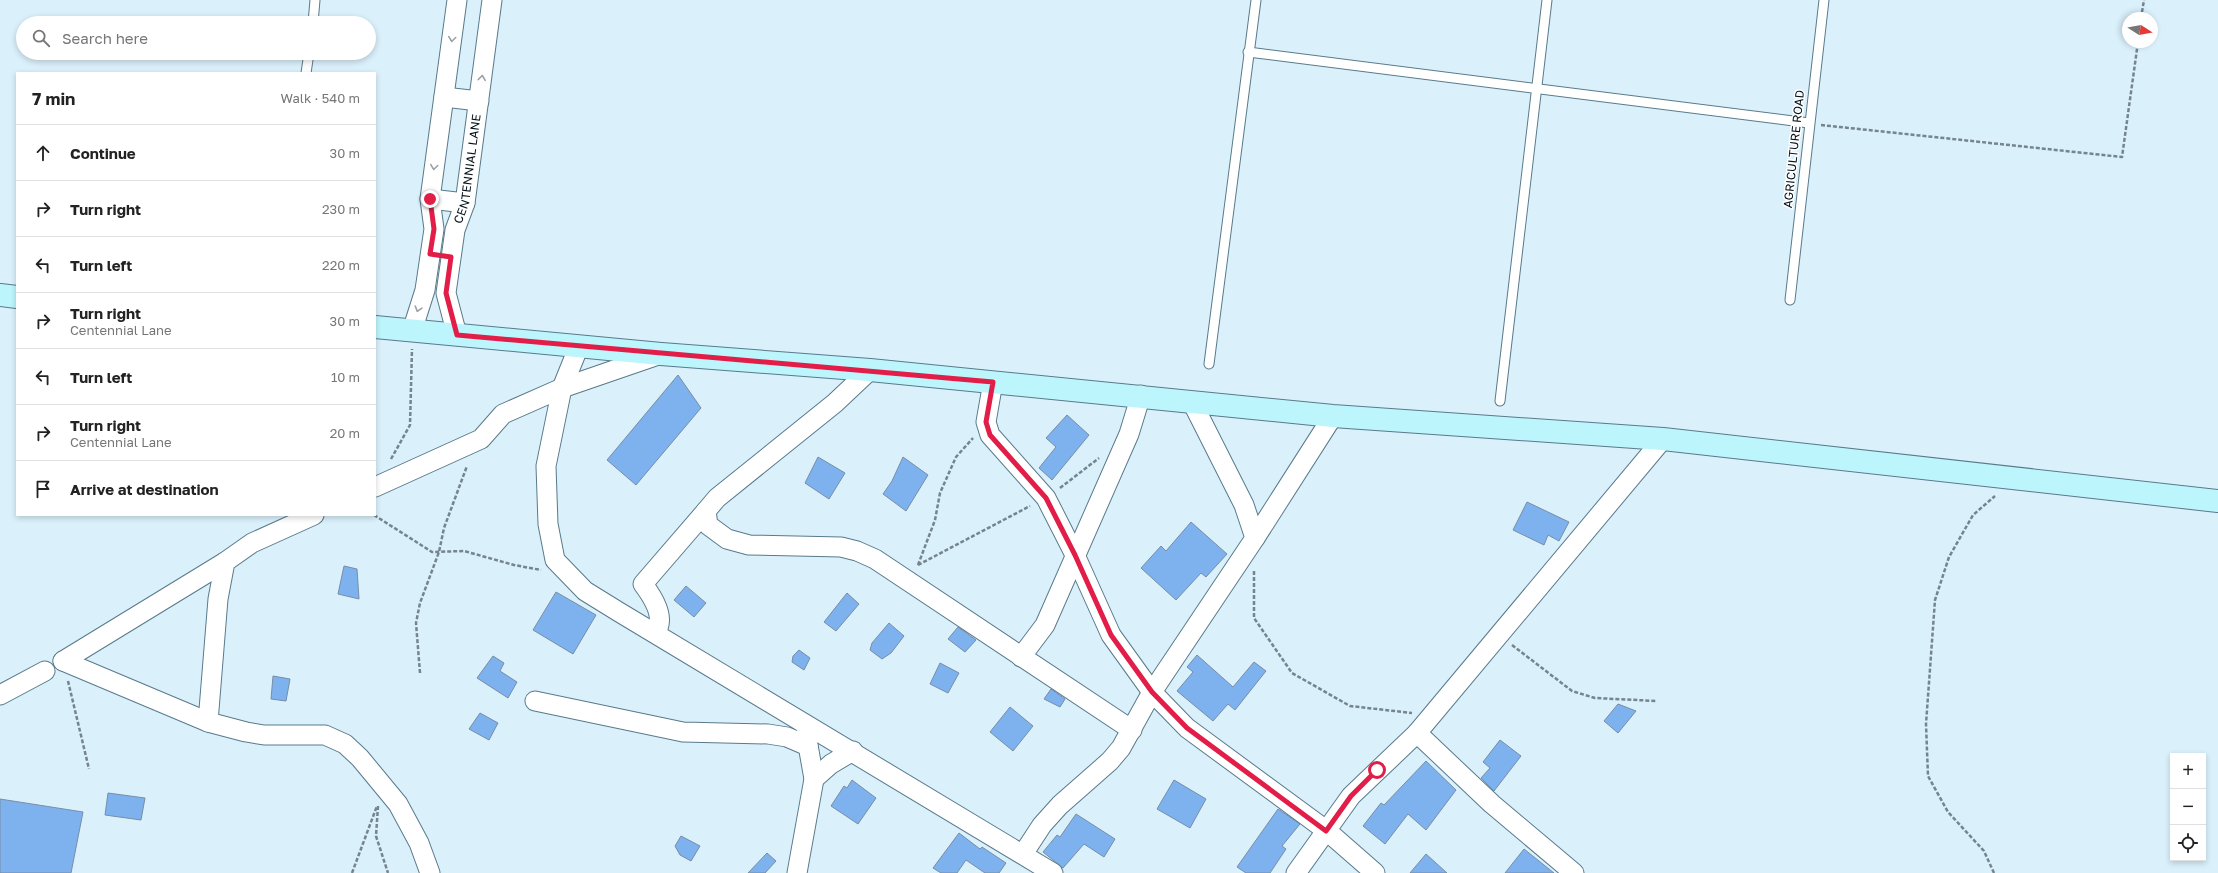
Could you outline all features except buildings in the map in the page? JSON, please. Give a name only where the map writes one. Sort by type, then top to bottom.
[{"type":"street","name":"CENTENNIAL LANE","points":[[412,331],[424,290],[434,229],[430,199],[458,0]]},
{"type":"street","name":"CENTENNIAL LANE","points":[[457,335],[446,293],[455,230],[465,203],[492,0]]},
{"type":"street","points":[[444,97],[479,101]]},
{"type":"street","points":[[430,199],[465,203]]},
{"type":"street","points":[[430,254],[451,257]]},
{"type":"street","points":[[424,290],[446,293]]},
{"type":"street","points":[[0,295],[16,297]]},
{"type":"street","points":[[376,328],[661,354],[870,370],[1140,395],[1192,402],[1333,416],[1663,439],[2218,501]]},
{"type":"street","points":[[579,346],[562,388],[546,466],[548,524],[555,560],[585,591],[853,751],[1053,873]]},
{"type":"street","points":[[376,487],[481,439],[504,414],[562,388],[661,354]]},
{"type":"street","points":[[655,633],[658,629],[658,612],[655,600],[642,584],[718,498],[835,403],[870,370]]},
{"type":"street","points":[[993,382],[986,422],[990,435],[1046,498],[1075,555],[1111,635],[1152,692],[1187,728],[1326,831],[1375,873]]},
{"type":"street","points":[[1021,657],[1045,625],[1129,434],[1140,395]]},
{"type":"street","points":[[1192,402],[1244,505],[1255,538]]},
{"type":"street","points":[[1023,854],[1042,825],[1060,805],[1110,761],[1132,730],[1152,692],[1179,655],[1333,416]]},
{"type":"street","points":[[1296,873],[1351,796],[1417,733],[1663,439]]},
{"type":"street","points":[[706,511],[708,525],[727,539],[749,544],[841,548],[857,551],[875,558],[1132,730]]},
{"type":"street","points":[[1,698],[224,562],[252,543],[312,516]]},
{"type":"street","points":[[208,722],[218,599],[224,562]]},
{"type":"street","points":[[54,666],[208,722],[264,735],[325,735],[345,744],[384,786],[398,804],[420,843],[430,873]]},
{"type":"street","points":[[535,702],[684,732],[768,734],[787,737],[808,746]]},
{"type":"street","points":[[797,873],[814,780],[804,722]]},
{"type":"street","points":[[1417,733],[1492,804],[1574,873]]},
{"type":"street","points":[[814,780],[831,764],[853,751]]},
{"type":"lane","points":[[313,16],[315,0]]},
{"type":"lane","points":[[1209,364],[1248,52],[1256,0]]},
{"type":"lane","points":[[1500,401],[1547,0]]},
{"type":"lane","name":"AGRICULTURE ROAD","points":[[1790,300],[1824,0]]},
{"type":"lane","points":[[1248,52],[1809,123]]},
{"type":"lane","points":[[306,72],[308,60]]},
{"type":"path","points":[[2142,12],[2144,0]]},
{"type":"path","points":[[1809,123],[2122,157],[2137,48]]},
{"type":"path","points":[[389,461],[394,457],[410,425],[412,331]]},
{"type":"path","points":[[904,578],[918,565],[935,520],[940,493],[956,457],[986,422]]},
{"type":"path","points":[[420,673],[416,623],[420,603],[439,552],[444,528],[465,469],[481,439]]},
{"type":"path","points":[[1994,873],[1984,851],[1948,812],[1928,776],[1926,724],[1935,600],[1949,557],[1973,515],[2014,478]]},
{"type":"path","points":[[376,516],[432,552],[464,551],[539,571],[555,560]]},
{"type":"path","points":[[1254,570],[1254,618],[1292,673],[1350,706],[1432,715]]},
{"type":"path","points":[[1499,635],[1572,691],[1595,698],[1657,701]]},
{"type":"path","points":[[54,666],[89,769]]},
{"type":"path","points":[[352,873],[384,786]]},
{"type":"path","points":[[384,786],[377,809],[376,836],[388,873]]},
{"type":"route","points":[[430,199],[434,229],[430,254],[451,257],[446,293],[457,335],[661,354],[870,370],[993,382],[986,422],[990,435],[999,446],[1011,456],[1046,498],[1075,555],[1111,635],[1152,692],[1187,728],[1326,831],[1351,796],[1377,770]]}]
